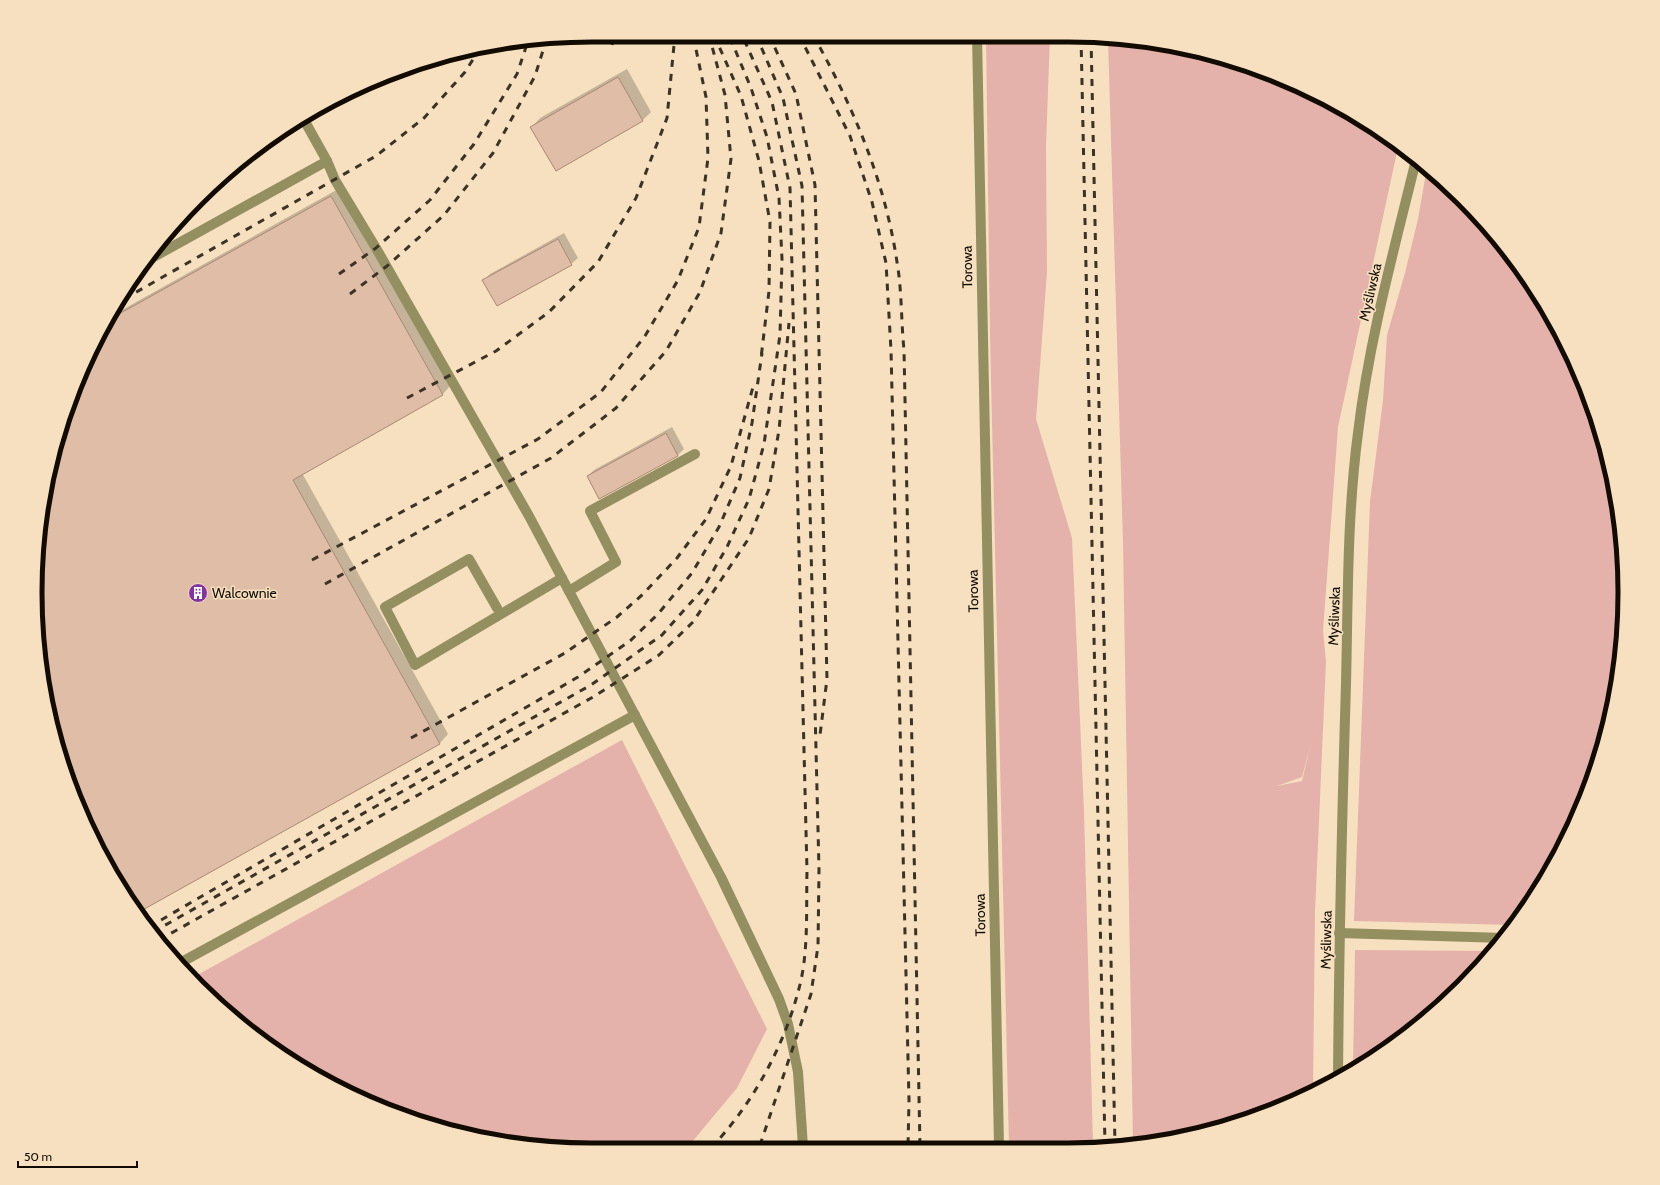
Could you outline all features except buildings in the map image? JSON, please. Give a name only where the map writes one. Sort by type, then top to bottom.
[{"type":"street","name":"Torowa","points":[[977,42],[999,1143]]},
{"type":"street","points":[[306,123],[327,161],[335,180],[376,248],[529,516],[721,877],[779,999],[789,1030],[798,1072],[803,1143]]},
{"type":"street","points":[[158,254],[327,161]]},
{"type":"street","name":"Myśliwska","points":[[1338,1072],[1339,933],[1350,523],[1358,434],[1374,337],[1415,166]]},
{"type":"street","points":[[569,591],[616,562],[590,511],[695,454]]},
{"type":"street","points":[[497,608],[469,559],[385,607],[415,665],[562,578]]},
{"type":"street","points":[[184,961],[635,715]]},
{"type":"street","points":[[1339,933],[1496,938]]},
{"type":"shaded area","points":[[986,42],[1050,42],[1046,146],[1047,272],[1036,419],[1072,538],[1084,812],[1093,1142],[1009,1143],[990,336]]},
{"type":"shaded area","points":[[1108,43],[1175,53],[1244,71],[1311,99],[1343,116],[1397,152],[1338,427],[1323,631],[1326,661],[1315,912],[1313,1085],[1278,1101],[1244,1114],[1175,1132],[1133,1139],[1123,542]],"holes":[[[1311,744],[1302,781],[1277,786],[1302,777]]]},
{"type":"shaded area","points":[[1426,175],[1457,203],[1504,257],[1525,287],[1544,317],[1561,349],[1589,416],[1607,485],[1613,521],[1617,556],[1617,629],[1607,700],[1599,735],[1589,769],[1561,836],[1544,868],[1506,925],[1354,921],[1370,502],[1383,400],[1387,335],[1405,273],[1418,219]]},
{"type":"shaded area","points":[[622,740],[767,1029],[737,1088],[691,1143],[556,1142],[485,1132],[450,1124],[416,1114],[349,1086],[317,1069],[257,1029],[197,975]]},
{"type":"shaded area","points":[[1355,950],[1484,951],[1457,982],[1403,1029],[1353,1063]]},
{"type":"railway","points":[[407,398],[496,351],[549,312],[598,262],[636,198],[667,118],[674,42]]},
{"type":"railway","points":[[312,560],[538,439],[601,392],[645,336],[678,280],[699,227],[708,158],[706,97],[694,42]]},
{"type":"railway","points":[[325,584],[551,458],[616,408],[666,351],[700,292],[721,233],[731,159],[725,95],[711,42]]},
{"type":"railway","points":[[717,42],[741,96],[759,161],[770,222],[769,291],[761,358]]},
{"type":"railway","points":[[157,930],[591,685],[662,635],[702,590],[727,547],[749,499],[764,444],[780,335],[782,259],[779,198],[767,137],[751,88],[732,42]]},
{"type":"railway","points":[[716,1143],[726,1132],[752,1095],[764,1076],[784,1035],[802,978],[806,932],[807,871],[790,188],[772,102],[745,42]]},
{"type":"railway","points":[[759,42],[783,98],[802,186],[819,870],[818,946],[811,994],[761,1143]]},
{"type":"railway","points":[[772,42],[796,94],[815,185],[827,679],[820,735]]},
{"type":"railway","points":[[803,42],[850,136],[872,202],[886,263],[891,350],[909,1100],[908,1143]]},
{"type":"railway","points":[[817,42],[854,117],[876,173],[892,232],[900,284],[904,350],[920,1143]]},
{"type":"railway","points":[[1081,42],[1105,1142]]},
{"type":"railway","points":[[1091,43],[1115,1141]]},
{"type":"railway","points":[[350,294],[387,266],[444,215],[493,153],[535,76],[545,44]]},
{"type":"railway","points":[[339,274],[376,248],[430,200],[474,144],[517,74],[526,46]]},
{"type":"railway","points":[[129,296],[376,156],[424,118],[465,72],[476,55]]},
{"type":"railway","points":[[164,937],[593,697],[659,655],[693,622],[749,538],[769,489],[779,430],[789,323]]},
{"type":"railway","points":[[153,924],[578,677],[630,641],[658,614],[692,573],[719,527],[740,478],[752,423],[762,353]]},
{"type":"railway","points":[[411,738],[565,653],[617,617],[642,595],[677,558],[706,519],[731,466],[753,387]]},
{"type":"place","name":"Walcownie","points":[[198,593]]}]
